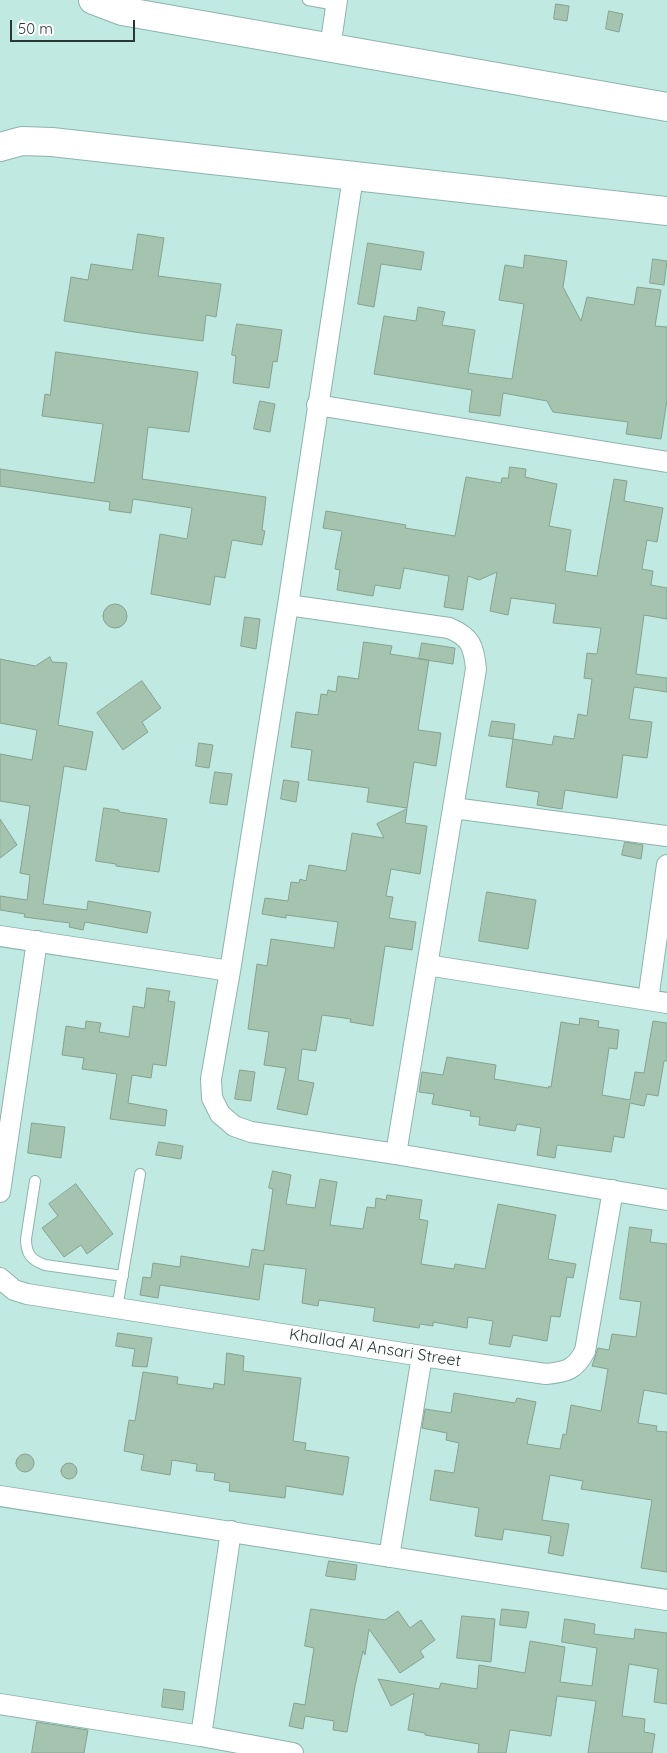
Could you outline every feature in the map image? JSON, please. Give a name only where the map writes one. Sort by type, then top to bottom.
[{"type":"main road","points":[[93,0],[122,11],[667,108]]},
{"type":"main road","points":[[0,146],[22,141],[37,141],[667,211]]},
{"type":"street","points":[[330,48],[337,2]]},
{"type":"street","points":[[353,177],[288,605],[211,1080],[212,1098],[220,1114],[234,1126],[251,1132],[396,1154],[667,1200]]},
{"type":"street","points":[[318,405],[667,462]]},
{"type":"street","points":[[288,605],[449,628],[461,633],[471,643],[475,656],[476,669],[396,1154]]},
{"type":"street","points":[[453,808],[667,836]]},
{"type":"street","points":[[428,965],[657,1001],[667,864]]},
{"type":"street","points":[[0,936],[230,972]]},
{"type":"street","points":[[0,1192],[37,941]]},
{"type":"street","name":"Khallad Al Ansari Street","points":[[0,1278],[14,1290],[27,1294],[422,1356],[546,1374],[559,1373],[570,1369],[579,1362],[584,1351],[613,1190]]},
{"type":"street","points":[[388,1557],[422,1356]]},
{"type":"street","points":[[0,1496],[667,1600]]},
{"type":"street","points":[[200,1736],[230,1531]]},
{"type":"street","points":[[0,1704],[293,1753]]},
{"type":"lane","points":[[308,0],[337,2]]},
{"type":"lane","points":[[117,1308],[140,1174]]},
{"type":"lane","points":[[35,1181],[26,1239],[26,1248],[30,1256],[37,1262],[45,1264],[122,1276]]},
{"type":"building","points":[[556,4],[569,6],[567,21],[554,19]]},
{"type":"building","points":[[609,11],[623,14],[619,32],[606,29]]},
{"type":"building","points":[[138,234],[164,238],[158,276],[221,284],[216,317],[206,315],[203,341],[64,321],[71,277],[88,280],[91,264],[132,270]]},
{"type":"building","points":[[368,243],[424,252],[421,270],[381,264],[374,307],[358,304]]},
{"type":"building","points":[[525,255],[567,261],[563,287],[581,321],[587,297],[634,305],[637,287],[661,290],[655,326],[667,327],[667,400],[661,439],[626,434],[628,422],[553,412],[547,401],[503,393],[500,416],[469,412],[472,390],[374,374],[384,316],[416,321],[418,307],[445,312],[442,325],[475,330],[468,373],[512,379],[524,304],[499,300],[505,265],[523,268]]},
{"type":"building","points":[[653,259],[667,261],[664,285],[650,283]]},
{"type":"building","points":[[237,324],[282,330],[277,362],[273,361],[269,388],[233,383],[236,356],[232,355]]},
{"type":"building","points":[[56,352],[198,372],[189,432],[148,427],[142,479],[266,497],[262,530],[265,531],[262,545],[232,540],[225,578],[215,576],[210,605],[151,594],[160,534],[187,539],[192,508],[133,499],[131,513],[109,510],[110,502],[0,486],[0,469],[94,483],[103,424],[42,416],[45,394],[50,395]]},
{"type":"building","points":[[260,401],[275,404],[270,432],[254,429]]},
{"type":"building","points":[[510,467],[526,469],[525,477],[557,484],[549,526],[571,530],[565,571],[597,576],[614,479],[627,481],[624,501],[663,508],[657,542],[647,540],[642,569],[653,571],[651,585],[667,588],[667,619],[644,615],[636,674],[667,678],[667,692],[634,687],[629,719],[652,722],[647,758],[623,755],[617,798],[565,790],[562,809],[537,805],[539,792],[506,787],[513,739],[552,745],[554,736],[574,739],[578,714],[587,716],[592,679],[584,678],[587,653],[597,654],[601,628],[553,623],[556,604],[511,598],[508,615],[490,611],[497,572],[479,580],[468,576],[463,610],[444,607],[449,576],[404,568],[400,589],[375,585],[373,596],[337,590],[340,570],[335,569],[342,531],[323,528],[326,511],[406,525],[405,528],[455,536],[466,477],[501,483],[502,478],[508,478]]},
{"type":"building","points":[[115,604],[123,608],[127,616],[123,624],[115,628],[107,624],[103,616],[107,608]]},
{"type":"building","points":[[245,617],[260,619],[256,649],[241,646]]},
{"type":"building","points":[[364,642],[392,646],[390,654],[429,660],[418,730],[441,733],[436,766],[414,762],[407,808],[367,802],[369,788],[308,780],[312,750],[291,747],[296,712],[318,715],[321,694],[327,695],[328,690],[336,692],[338,676],[358,679]]},
{"type":"building","points":[[422,643],[455,648],[453,664],[419,659]]},
{"type":"building","points":[[50,657],[52,662],[67,663],[58,725],[93,732],[86,770],[64,766],[43,904],[87,910],[88,901],[151,912],[147,933],[85,922],[83,930],[69,927],[70,923],[24,917],[25,914],[0,910],[0,896],[27,900],[30,875],[20,873],[30,806],[0,801],[0,754],[32,760],[37,730],[0,723],[0,659],[35,666]]},
{"type":"building","points":[[142,681],[161,708],[142,722],[148,732],[123,750],[97,713]]},
{"type":"building","points":[[492,721],[515,724],[513,739],[489,736]]},
{"type":"building","points":[[199,743],[213,745],[209,768],[196,766]]},
{"type":"building","points":[[215,772],[232,774],[227,805],[210,803]]},
{"type":"building","points":[[284,780],[299,782],[296,802],[281,799]]},
{"type":"building","points":[[104,808],[167,819],[159,872],[96,861]]},
{"type":"building","points":[[407,809],[405,823],[427,826],[420,874],[391,869],[386,896],[393,897],[389,918],[416,922],[412,950],[385,946],[373,1026],[350,1022],[351,1019],[322,1015],[316,1051],[302,1049],[298,1080],[314,1083],[307,1115],[277,1109],[286,1068],[264,1065],[269,1032],[248,1029],[257,964],[267,966],[271,939],[334,948],[338,922],[286,915],[286,918],[262,914],[265,898],[288,901],[291,882],[299,883],[300,879],[306,881],[309,865],[346,871],[352,833],[384,838],[377,824]]},
{"type":"building","points":[[0,819],[17,845],[0,858]]},
{"type":"building","points":[[625,842],[643,845],[641,859],[622,855]]},
{"type":"building","points":[[487,892],[536,900],[528,949],[479,941]]},
{"type":"building","points":[[147,988],[170,991],[168,1001],[175,1002],[166,1066],[153,1064],[151,1078],[132,1075],[128,1103],[167,1110],[165,1126],[110,1119],[117,1074],[82,1069],[84,1058],[62,1055],[66,1026],[85,1029],[86,1021],[101,1023],[99,1032],[129,1037],[133,1006],[144,1008]]},
{"type":"building","points":[[580,1018],[599,1021],[598,1027],[619,1030],[617,1049],[609,1048],[602,1095],[630,1100],[635,1072],[644,1073],[653,1021],[667,1023],[667,1061],[664,1061],[658,1096],[647,1094],[644,1106],[630,1103],[624,1138],[614,1136],[611,1152],[557,1145],[555,1158],[537,1155],[541,1128],[517,1124],[515,1131],[479,1125],[480,1117],[470,1116],[471,1111],[432,1104],[434,1094],[419,1092],[422,1072],[443,1075],[447,1057],[496,1065],[494,1079],[551,1087],[561,1022],[579,1025]]},
{"type":"building","points":[[240,1070],[255,1072],[251,1101],[235,1099]]},
{"type":"building","points":[[32,1123],[65,1127],[61,1158],[28,1153]]},
{"type":"building","points":[[159,1142],[183,1146],[181,1159],[156,1155]]},
{"type":"building","points":[[273,1171],[291,1175],[286,1204],[315,1208],[320,1179],[337,1182],[330,1225],[363,1229],[367,1207],[375,1208],[376,1198],[386,1200],[387,1195],[422,1200],[419,1219],[428,1221],[421,1264],[454,1269],[455,1264],[485,1269],[498,1204],[556,1215],[548,1259],[576,1264],[573,1278],[567,1277],[560,1317],[551,1316],[547,1341],[513,1335],[510,1347],[489,1344],[493,1321],[468,1317],[467,1328],[433,1322],[433,1326],[420,1324],[419,1328],[373,1321],[375,1308],[319,1300],[318,1306],[302,1303],[306,1269],[264,1264],[259,1300],[160,1285],[158,1298],[140,1295],[143,1277],[151,1278],[153,1263],[180,1267],[181,1256],[249,1267],[252,1249],[264,1251],[273,1189],[269,1188]]},
{"type":"building","points":[[76,1184],[113,1234],[87,1254],[81,1245],[64,1257],[42,1228],[58,1216],[49,1204]]},
{"type":"building","points":[[630,1227],[652,1230],[650,1242],[667,1244],[667,1394],[644,1390],[638,1423],[657,1426],[656,1431],[667,1432],[667,1572],[641,1568],[652,1500],[581,1489],[583,1481],[550,1475],[542,1520],[569,1524],[563,1556],[548,1553],[551,1536],[504,1529],[502,1540],[475,1536],[479,1508],[430,1500],[435,1470],[454,1473],[459,1443],[446,1440],[447,1433],[422,1428],[425,1409],[451,1413],[454,1393],[515,1403],[517,1398],[536,1402],[527,1444],[560,1449],[563,1434],[566,1435],[571,1405],[601,1411],[608,1369],[592,1366],[598,1348],[609,1350],[612,1334],[636,1337],[641,1302],[620,1299]]},
{"type":"building","points":[[118,1333],[152,1338],[147,1367],[132,1366],[135,1349],[116,1346]]},
{"type":"building","points":[[227,1353],[244,1356],[243,1371],[301,1378],[293,1441],[306,1443],[305,1450],[349,1457],[343,1495],[286,1486],[285,1498],[229,1491],[230,1483],[214,1480],[215,1473],[196,1471],[197,1464],[172,1460],[170,1475],[141,1470],[144,1455],[124,1451],[129,1420],[135,1421],[143,1372],[178,1377],[177,1384],[213,1389],[214,1383],[224,1385]]},
{"type":"building","points":[[21,1454],[29,1454],[34,1459],[32,1470],[21,1472],[16,1467],[16,1459]]},
{"type":"building","points":[[66,1463],[72,1463],[77,1468],[75,1477],[66,1479],[61,1474],[61,1468]]},
{"type":"building","points":[[329,1561],[357,1565],[355,1580],[326,1576]]},
{"type":"building","points":[[311,1609],[385,1620],[398,1611],[410,1628],[421,1620],[435,1640],[420,1651],[424,1657],[400,1673],[369,1629],[365,1655],[363,1651],[355,1686],[347,1732],[333,1730],[334,1721],[305,1716],[303,1729],[289,1726],[294,1703],[305,1705],[314,1648],[305,1646]]},
{"type":"building","points":[[502,1609],[529,1612],[526,1628],[500,1625]]},
{"type":"building","points":[[462,1616],[495,1619],[491,1662],[457,1658]]},
{"type":"building","points":[[565,1619],[595,1624],[594,1634],[634,1639],[635,1629],[667,1633],[667,1704],[654,1702],[658,1669],[629,1664],[622,1716],[645,1719],[644,1732],[655,1734],[652,1753],[588,1753],[596,1701],[557,1696],[551,1736],[510,1730],[506,1753],[478,1753],[479,1744],[425,1735],[425,1733],[408,1730],[414,1693],[391,1706],[378,1679],[439,1689],[441,1683],[477,1689],[479,1665],[525,1673],[530,1641],[565,1647],[560,1682],[592,1686],[597,1648],[562,1642]]},
{"type":"building","points":[[164,1689],[185,1692],[183,1710],[162,1707]]},
{"type":"building","points":[[37,1722],[88,1730],[84,1753],[32,1753]]}]
